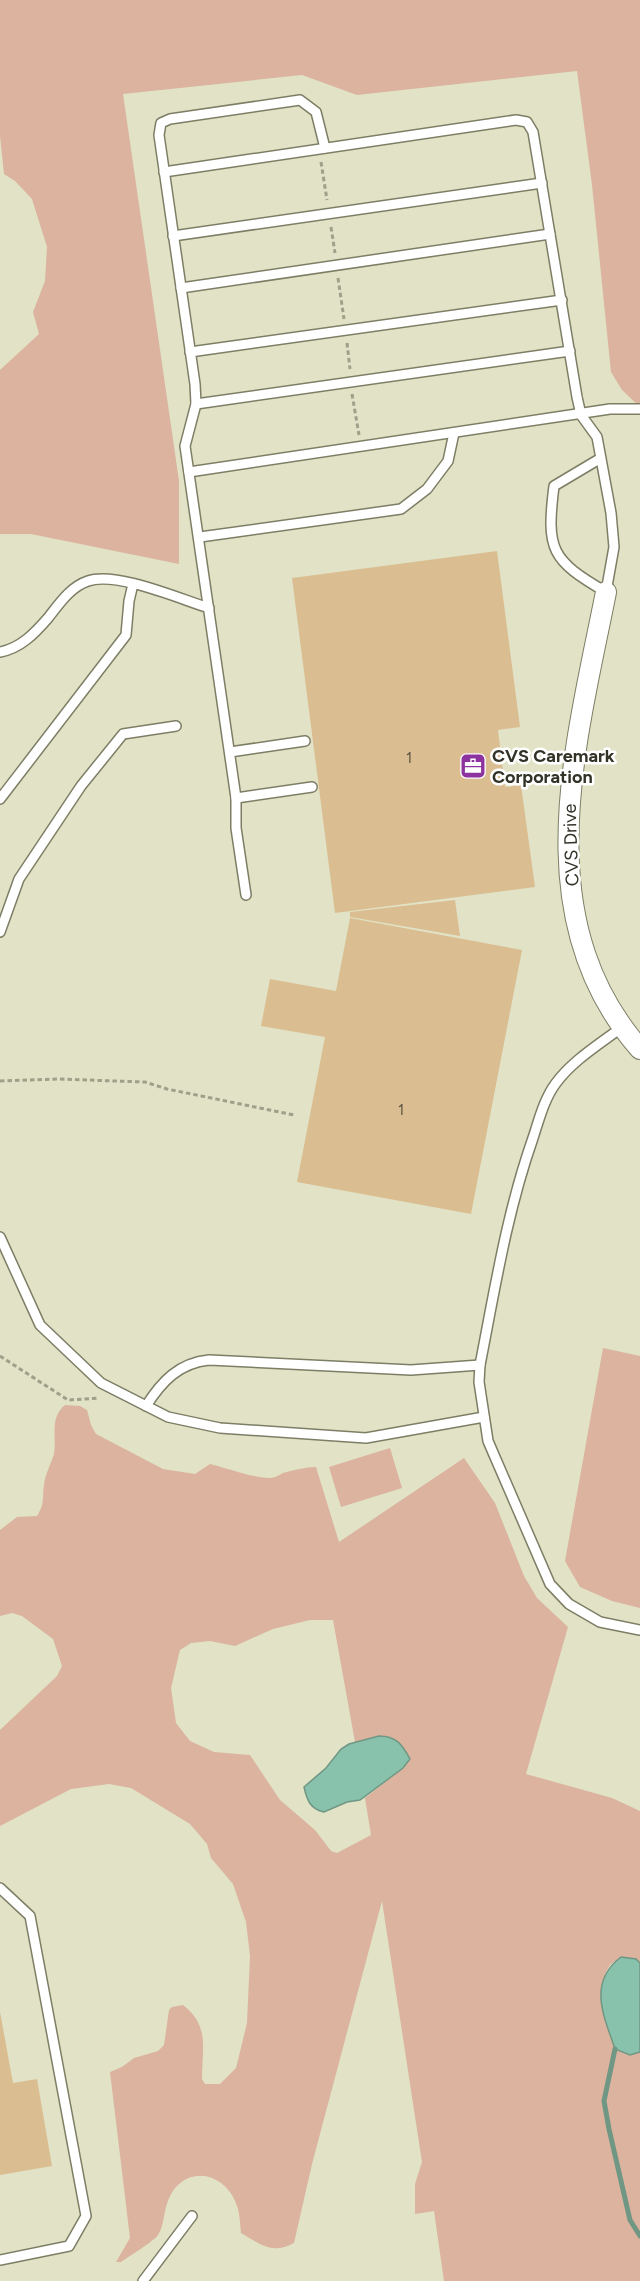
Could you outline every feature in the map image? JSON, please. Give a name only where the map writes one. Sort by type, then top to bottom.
[{"type":"street","name":"CVS Drive","points":[[606,592],[574,756],[568,826],[574,900],[584,950],[601,993],[622,1027],[640,1049]]},
{"type":"lane","points":[[246,895],[236,828],[236,798],[230,752],[185,446],[196,404],[159,135],[161,123],[170,118],[300,100],[316,112],[322,148]]},
{"type":"lane","points":[[164,171],[520,119],[527,122],[532,128],[581,415],[597,437],[601,458],[611,513],[614,546],[606,592],[579,576],[556,554],[549,523],[554,486],[601,458]]},
{"type":"lane","points":[[173,236],[542,183]]},
{"type":"lane","points":[[181,288],[550,234]]},
{"type":"lane","points":[[190,352],[562,300]]},
{"type":"lane","points":[[196,404],[570,351]]},
{"type":"lane","points":[[189,471],[610,409],[640,409]]},
{"type":"lane","points":[[200,537],[401,508],[427,489],[448,461],[454,433]]},
{"type":"lane","points":[[0,652],[11,649],[27,639],[65,597],[88,581],[108,578],[208,608]]},
{"type":"lane","points":[[0,799],[126,635],[129,601],[134,584]]},
{"type":"lane","points":[[0,932],[19,879],[81,786],[123,734],[176,726]]},
{"type":"lane","points":[[230,752],[305,741]]},
{"type":"lane","points":[[236,798],[312,787]]},
{"type":"lane","points":[[622,1027],[564,1073],[547,1101],[516,1192],[497,1274],[480,1365],[479,1382],[488,1441],[550,1584],[569,1604],[600,1622],[640,1630]]},
{"type":"lane","points":[[0,1237],[40,1325],[101,1383],[168,1417],[220,1428],[366,1438],[484,1417]]},
{"type":"lane","points":[[146,1406],[158,1387],[170,1375],[193,1362],[209,1360],[411,1370],[480,1365]]},
{"type":"lane","points":[[0,1888],[30,1916],[86,2216],[69,2246],[0,2260]]},
{"type":"lane","points":[[143,2281],[192,2216]]},
{"type":"path","points":[[322,148],[361,446]]},
{"type":"path","points":[[0,1081],[57,1079],[145,1082],[167,1089],[294,1115]]},
{"type":"path","points":[[0,1356],[68,1400],[128,1396]]},
{"type":"shaded area","points":[[0,0],[640,0],[640,407],[622,390],[611,372],[592,185],[577,71],[357,95],[302,75],[123,94],[179,481],[179,564],[31,534],[0,534],[0,370],[39,334],[33,312],[45,281],[47,247],[32,199],[15,181],[4,174],[0,136]]},
{"type":"shaded area","points":[[603,1348],[640,1356],[640,1608],[612,1601],[580,1587],[565,1561]]},
{"type":"shaded area","points":[[65,1405],[80,1406],[87,1410],[96,1434],[163,1469],[195,1474],[210,1464],[270,1478],[295,1470],[316,1467],[339,1542],[464,1458],[495,1503],[524,1576],[537,1598],[568,1627],[526,1774],[612,1798],[640,1811],[640,1963],[636,1959],[621,1957],[610,1965],[605,1974],[630,2054],[640,2052],[640,2281],[444,2281],[434,2211],[415,2214],[415,2184],[422,2162],[382,1901],[312,2164],[294,2243],[279,2248],[266,2247],[241,2233],[238,2209],[227,2188],[211,2178],[193,2176],[184,2180],[172,2193],[158,2235],[121,2262],[116,2262],[130,2238],[110,2072],[134,2058],[158,2051],[164,2045],[169,2010],[172,2007],[183,2005],[192,2013],[201,2029],[203,2038],[202,2079],[205,2084],[220,2084],[236,2068],[247,2023],[250,1956],[246,1922],[233,1884],[211,1858],[207,1844],[190,1824],[131,1788],[109,1784],[71,1789],[0,1826],[0,1730],[57,1676],[62,1666],[53,1639],[22,1616],[12,1613],[0,1616],[0,1530],[17,1517],[37,1516],[40,1512],[44,1485],[54,1454],[55,1422]],"holes":[[[310,1620],[333,1620],[355,1742],[403,1768],[365,1798],[371,1835],[337,1853],[331,1851],[315,1830],[280,1800],[250,1755],[214,1752],[190,1741],[176,1723],[171,1688],[180,1650],[191,1643],[210,1641],[235,1646],[273,1629]]]},
{"type":"shaded area","points":[[390,1448],[402,1488],[341,1507],[329,1467]]},
{"type":"shaded area","points":[[379,1736],[394,1739],[404,1749],[410,1759],[403,1768],[360,1800],[347,1802],[324,1812],[312,1806],[304,1787],[326,1768],[341,1749],[349,1744]]},
{"type":"shaded area","points":[[621,1957],[636,1959],[640,1963],[640,2052],[630,2055],[615,2049],[601,2000],[604,1978]]},
{"type":"building","points":[[497,551],[520,727],[498,730],[505,787],[521,785],[535,887],[335,913],[292,578]]},
{"type":"building","points":[[455,900],[460,936],[350,917],[350,912]]},
{"type":"building","points":[[350,918],[522,950],[471,1214],[297,1182],[325,1037],[261,1026],[270,979],[336,991]]},
{"type":"building","points":[[0,2012],[13,2083],[37,2079],[52,2166],[0,2175]]},
{"type":"waterway","points":[[615,2049],[604,2101],[630,2220],[640,2236]]},
{"type":"place","name":"CVS Caremark Corporation","points":[[473,766]]}]
